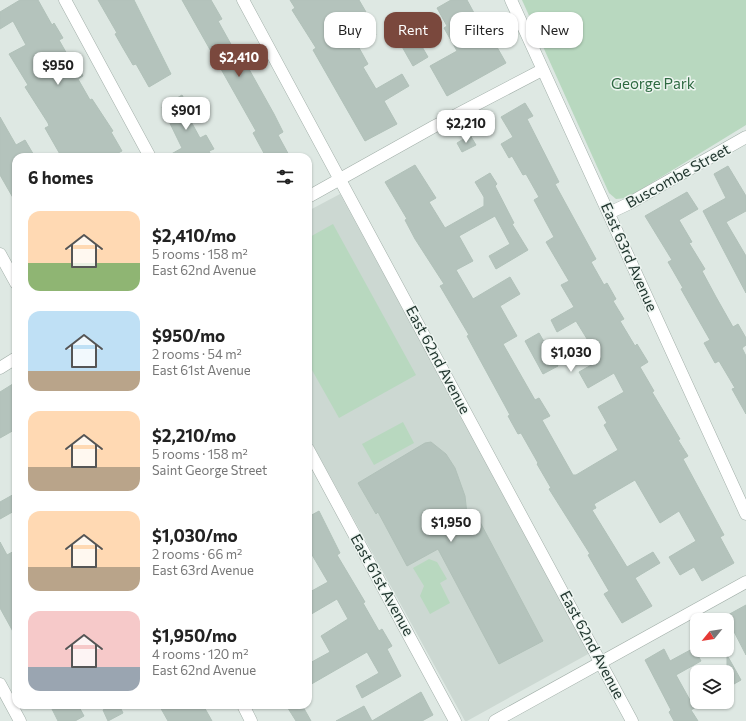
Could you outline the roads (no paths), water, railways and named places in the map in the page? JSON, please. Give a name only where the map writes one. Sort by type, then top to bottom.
[{"type":"street","points":[[65,0],[148,153]]},
{"type":"street","name":"East 62nd Avenue","points":[[243,0],[632,721]]},
{"type":"street","name":"East 63rd Avenue","points":[[511,0],[746,514]]},
{"type":"street","points":[[312,195],[542,70]]},
{"type":"street","name":"Buscombe Street","points":[[609,213],[628,204],[746,137]]},
{"type":"street","points":[[0,254],[12,276]]},
{"type":"street","points":[[0,368],[12,360]]},
{"type":"street","name":"East 61st Avenue","points":[[312,456],[455,721]]},
{"type":"street","points":[[495,721],[602,664],[746,582]]},
{"type":"street","points":[[0,684],[12,706]]},
{"type":"street","points":[[14,709],[20,721]]},
{"type":"street","points":[[245,709],[251,721]]},
{"type":"park label","name":"George Park","points":[[653,84]]}]
